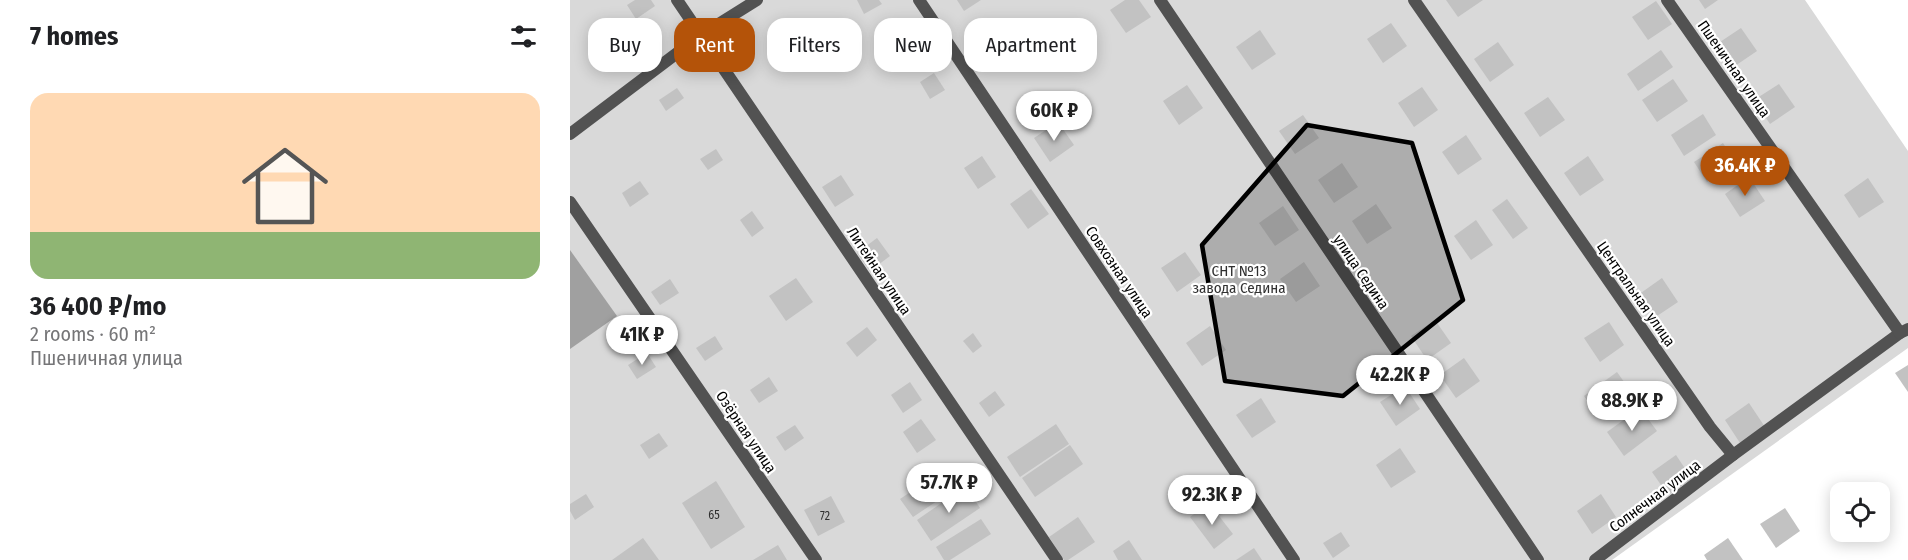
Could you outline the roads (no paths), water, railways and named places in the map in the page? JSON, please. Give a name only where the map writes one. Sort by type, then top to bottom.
[{"type":"street","name":"Литейная улица","points":[[677,0],[689,18]]},
{"type":"street","points":[[728,18],[757,0]]},
{"type":"street","name":"Совхозная улица","points":[[919,0],[1294,560]]},
{"type":"street","name":"улица Седина","points":[[1160,0],[1538,560]]},
{"type":"street","name":"Центральная улица","points":[[1414,0],[1710,427],[1733,455]]},
{"type":"street","name":"Пшеничная улица","points":[[1666,0],[1904,331]]},
{"type":"street","points":[[570,134],[674,55]]},
{"type":"street","name":"Литейная улица","points":[[726,72],[1057,560]]},
{"type":"street","name":"Озёрная улица","points":[[570,202],[816,560]]},
{"type":"street","points":[[1733,455],[1904,331]]},
{"type":"street","name":"Солнечная улица","points":[[1595,560],[1733,455]]},
{"type":"park label","name":"СНТ №13 завода Седина","points":[[1239,280]]}]
